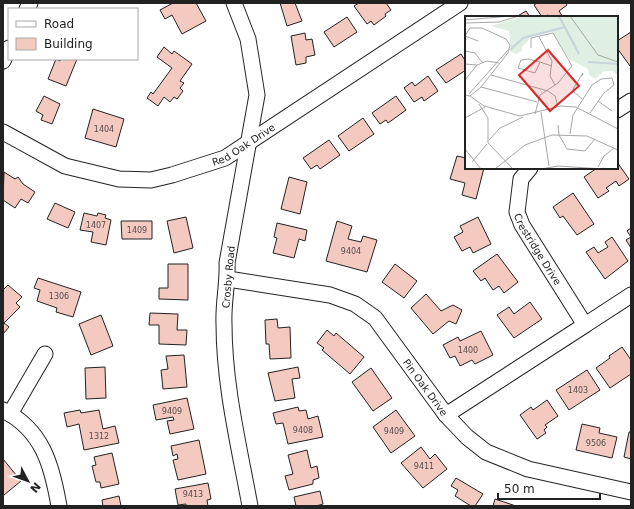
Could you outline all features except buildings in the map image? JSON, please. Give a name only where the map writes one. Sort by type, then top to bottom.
[{"type":"street","name":"Crosby Road","points":[[234,3],[248,38],[257,95],[227,263],[228,279],[224,323],[228,394],[250,506]]},
{"type":"street","name":"Red Oak Drive","points":[[3,132],[65,166],[119,179],[151,180],[172,175],[225,158],[460,3]]},
{"type":"street","points":[[3,61],[8,50]]},
{"type":"street","points":[[618,109],[631,101]]},
{"type":"street","name":"Crestridge Drive","points":[[529,169],[521,179],[517,212],[522,225],[585,325]]},
{"type":"street","name":"Pin Oak Drive","points":[[228,279],[330,295],[355,304],[375,318],[446,415],[467,437],[486,452],[528,469],[631,492]]},
{"type":"street","points":[[446,415],[631,295]]},
{"type":"street","points":[[45,354],[7,412],[29,429],[47,454],[59,506]]}]
